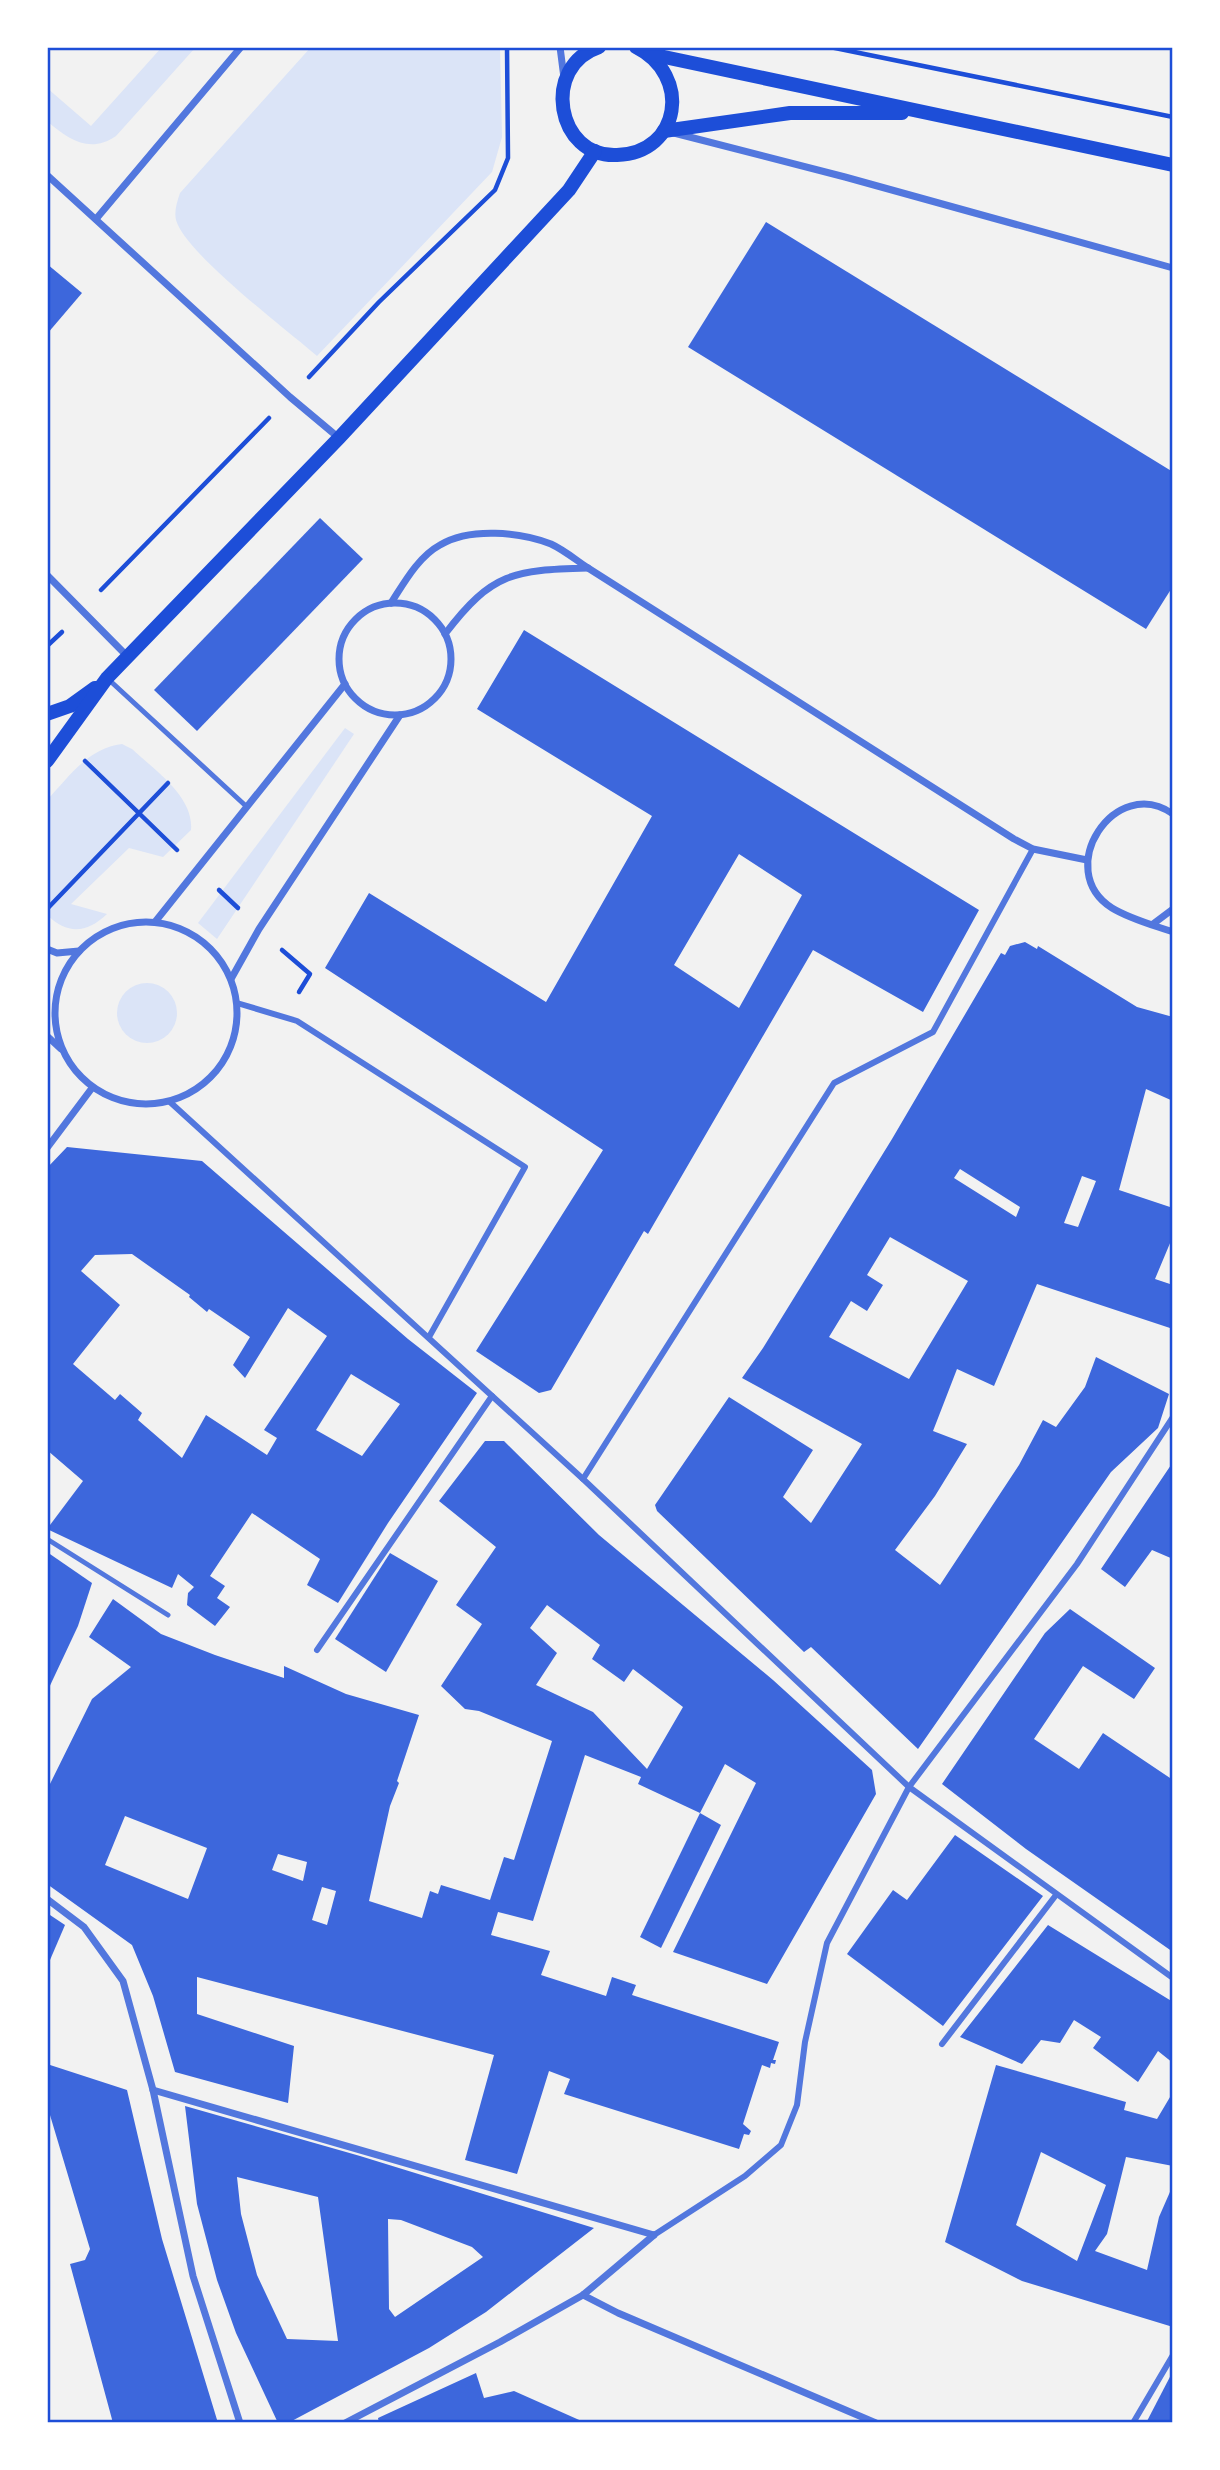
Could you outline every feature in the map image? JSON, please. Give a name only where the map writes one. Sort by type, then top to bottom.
[{"type":"main road","points":[[598,47],[580,58],[564,82],[563,114],[570,130],[595,151],[614,156],[633,153],[650,144],[664,131],[671,116],[674,98],[671,81],[650,54]]},
{"type":"main road","points":[[636,47],[650,54],[1173,165]]},
{"type":"main road","points":[[664,131],[790,113],[942,115]]},
{"type":"main road","points":[[47,761],[107,678],[339,438],[569,190],[595,151]]},
{"type":"main road","points":[[47,714],[70,706],[107,678]]},
{"type":"street","points":[[96,219],[241,47]]},
{"type":"street","points":[[561,47],[564,82]]},
{"type":"street","points":[[664,131],[845,177],[1173,268]]},
{"type":"street","points":[[47,174],[290,397],[339,438]]},
{"type":"street","points":[[391,603],[418,564],[440,545],[469,535],[516,534],[552,545],[1033,849],[1087,860]]},
{"type":"street","points":[[445,634],[470,601],[495,582],[528,570],[588,568]]},
{"type":"street","points":[[47,575],[127,656]]},
{"type":"street","points":[[391,603],[413,605],[432,617],[445,634],[451,654],[449,677],[438,696],[421,709],[400,715],[378,713],[359,701],[345,684],[339,663],[342,641],[352,622],[370,609],[391,603]]},
{"type":"street","points":[[155,922],[345,684]]},
{"type":"street","points":[[231,979],[259,929],[400,715]]},
{"type":"street","points":[[1173,814],[1152,806],[1120,810],[1096,830],[1087,860],[1089,878],[1111,907],[1173,934]]},
{"type":"street","points":[[583,1479],[834,1083],[933,1032],[1033,849]]},
{"type":"street","points":[[1153,924],[1173,909]]},
{"type":"street","points":[[155,922],[182,929],[202,941],[219,959],[231,979],[237,1003],[236,1028],[228,1054],[214,1074],[194,1091],[170,1102],[143,1105],[116,1100],[92,1087],[74,1071],[62,1049],[55,1025],[55,1000],[64,974],[79,951],[101,934],[127,924],[155,922]]},
{"type":"street","points":[[47,949],[57,953],[79,951]]},
{"type":"street","points":[[237,1003],[297,1021],[526,1167],[429,1337]]},
{"type":"street","points":[[47,1036],[62,1049]]},
{"type":"street","points":[[47,1148],[92,1087]]},
{"type":"street","points":[[170,1102],[583,1479],[909,1787],[1173,1978]]},
{"type":"street","points":[[317,1650],[492,1396]]},
{"type":"street","points":[[345,2423],[583,2295],[654,2235],[745,2176],[780,2145],[797,2105],[805,2042],[827,1943],[909,1787],[1077,1564],[1173,1417]]},
{"type":"street","points":[[942,2044],[1056,1895]]},
{"type":"street","points":[[47,1899],[84,1927],[123,1981],[153,2090],[193,2276],[240,2423]]},
{"type":"street","points":[[153,2090],[654,2235]]},
{"type":"street","points":[[583,2295],[618,2313],[876,2423]]},
{"type":"street","points":[[1133,2423],[1173,2355]]},
{"type":"lane","points":[[107,678],[247,807]]},
{"type":"lane","points":[[47,1539],[168,1615]]},
{"type":"path","points":[[47,646],[379,302],[495,190],[508,158],[507,47]]},
{"type":"path","points":[[830,47],[1173,117]]},
{"type":"path","points":[[47,909],[167,783]]},
{"type":"shaded area","points":[[162,47],[194,49],[116,136],[97,144],[89,144],[72,139],[47,121],[47,88],[91,126]]},
{"type":"shaded area","points":[[311,47],[500,47],[502,137],[492,172],[317,356],[239,291],[198,252],[183,234],[175,213],[180,193]]},
{"type":"shaded area","points":[[345,728],[354,734],[217,939],[198,923]]},
{"type":"shaded area","points":[[122,744],[132,749],[171,785],[186,806],[191,830],[163,857],[129,848],[71,904],[107,914],[85,928],[62,926],[47,915],[47,800],[89,757]]},
{"type":"shaded area","points":[[141,983],[153,983],[172,996],[177,1013],[175,1025],[164,1038],[153,1043],[141,1043],[122,1030],[117,1019],[117,1007],[130,988]]},
{"type":"building","points":[[766,222],[1173,472],[1173,586],[1146,629],[688,347]]},
{"type":"building","points":[[47,264],[82,293],[47,334]]},
{"type":"building","points":[[320,518],[363,559],[197,731],[154,690]]},
{"type":"building","points":[[524,630],[979,910],[923,1012],[813,950],[648,1234],[644,1231],[551,1390],[539,1393],[476,1351],[603,1150],[325,968],[369,893],[546,1002],[652,816],[477,709]],"holes":[[[739,854],[802,895],[739,1008],[674,965]]]},
{"type":"building","points":[[1025,942],[1037,949],[1038,946],[1137,1007],[1173,1017],[1173,1101],[1146,1089],[1119,1190],[1173,1208],[1173,1236],[1155,1279],[1173,1285],[1173,1329],[1037,1284],[994,1386],[957,1369],[933,1431],[967,1444],[935,1496],[895,1550],[940,1585],[1019,1465],[1043,1420],[1056,1427],[1085,1387],[1096,1357],[1169,1394],[1158,1428],[1111,1472],[918,1749],[811,1647],[804,1652],[657,1511],[655,1505],[729,1397],[813,1450],[783,1497],[811,1523],[862,1444],[742,1378],[892,1139],[1001,953],[1005,955],[1010,946]],"holes":[[[960,1169],[1020,1207],[1016,1217],[954,1178]],[[1082,1176],[1096,1181],[1078,1227],[1064,1223]],[[890,1237],[968,1281],[909,1379],[829,1337],[851,1301],[867,1311],[883,1285],[867,1275]]]},
{"type":"building","points":[[67,1147],[202,1161],[408,1339],[477,1393],[388,1523],[338,1603],[307,1585],[320,1559],[252,1513],[210,1576],[225,1586],[217,1598],[230,1607],[215,1626],[187,1605],[188,1593],[194,1587],[178,1574],[172,1588],[47,1529],[83,1481],[47,1450],[47,1168]],"holes":[[[132,1254],[190,1295],[189,1297],[207,1312],[209,1309],[250,1337],[233,1365],[245,1378],[288,1308],[327,1336],[264,1430],[277,1438],[267,1455],[206,1415],[182,1458],[138,1420],[142,1413],[120,1394],[115,1400],[73,1364],[120,1305],[81,1271],[95,1255]],[[351,1374],[400,1404],[362,1456],[316,1430]]]},
{"type":"building","points":[[485,1441],[504,1441],[599,1535],[773,1680],[872,1770],[876,1794],[767,1984],[673,1952],[756,1783],[725,1764],[700,1813],[638,1784],[641,1777],[585,1755],[533,1921],[498,1912],[491,1935],[550,1951],[541,1975],[606,1996],[612,1977],[636,1985],[632,1995],[779,2042],[773,2060],[776,2060],[775,2064],[771,2063],[770,2068],[762,2065],[743,2124],[751,2131],[749,2135],[744,2134],[739,2149],[564,2094],[570,2079],[549,2071],[517,2174],[465,2160],[494,2055],[197,1977],[197,2014],[294,2046],[288,2103],[175,2072],[153,1996],[132,1945],[47,1884],[47,1790],[92,1699],[131,1667],[89,1637],[113,1599],[161,1634],[215,1655],[284,1678],[284,1666],[346,1694],[419,1715],[390,1806],[369,1901],[422,1918],[430,1891],[438,1894],[441,1885],[490,1900],[504,1857],[514,1860],[552,1741],[479,1711],[465,1709],[441,1686],[482,1624],[456,1605],[496,1547],[439,1501]],"holes":[[[547,1605],[600,1645],[592,1659],[624,1682],[633,1669],[683,1707],[647,1769],[593,1712],[536,1685],[557,1653],[530,1628]],[[125,1816],[207,1848],[188,1899],[105,1865]],[[278,1854],[307,1862],[303,1881],[272,1870]],[[322,1887],[336,1891],[327,1925],[312,1920]]]},
{"type":"building","points":[[1173,1462],[1173,1559],[1152,1550],[1125,1587],[1101,1569]]},
{"type":"building","points":[[47,1552],[92,1583],[78,1626],[47,1692]]},
{"type":"building","points":[[390,1553],[438,1581],[386,1672],[335,1639]]},
{"type":"building","points":[[1070,1609],[1155,1668],[1134,1699],[1083,1666],[1034,1739],[1079,1769],[1103,1733],[1173,1780],[1173,1952],[1026,1849],[942,1784],[1045,1633]]},
{"type":"building","points":[[700,1813],[721,1825],[661,1948],[640,1937]]},
{"type":"building","points":[[955,1835],[1043,1896],[943,2026],[847,1954],[893,1890],[907,1900]]},
{"type":"building","points":[[47,1913],[65,1925],[47,1967]]},
{"type":"building","points":[[1048,1925],[1173,2002],[1173,2063],[1158,2051],[1138,2082],[1093,2048],[1101,2037],[1074,2020],[1060,2043],[1041,2040],[1022,2064],[960,2037]]},
{"type":"building","points":[[47,2064],[127,2090],[162,2239],[218,2423],[113,2423],[70,2264],[85,2260],[90,2249],[47,2105]]},
{"type":"building","points":[[996,2065],[1126,2102],[1124,2110],[1157,2119],[1173,2092],[1173,2166],[1126,2157],[1107,2234],[1095,2251],[1147,2270],[1159,2217],[1173,2185],[1173,2327],[1022,2281],[945,2242]],"holes":[[[1041,2152],[1106,2185],[1077,2261],[1016,2225]]]},
{"type":"building","points":[[185,2106],[360,2156],[594,2228],[486,2312],[429,2348],[288,2423],[278,2423],[236,2333],[217,2280],[197,2204]],"holes":[[[237,2177],[318,2197],[338,2341],[287,2339],[257,2275],[241,2214]],[[388,2219],[401,2220],[472,2247],[483,2257],[395,2317],[389,2309]]]},
{"type":"building","points":[[1173,2371],[1173,2423],[1146,2423]]},
{"type":"building","points":[[476,2373],[484,2398],[514,2391],[586,2423],[379,2423],[378,2418]]}]
